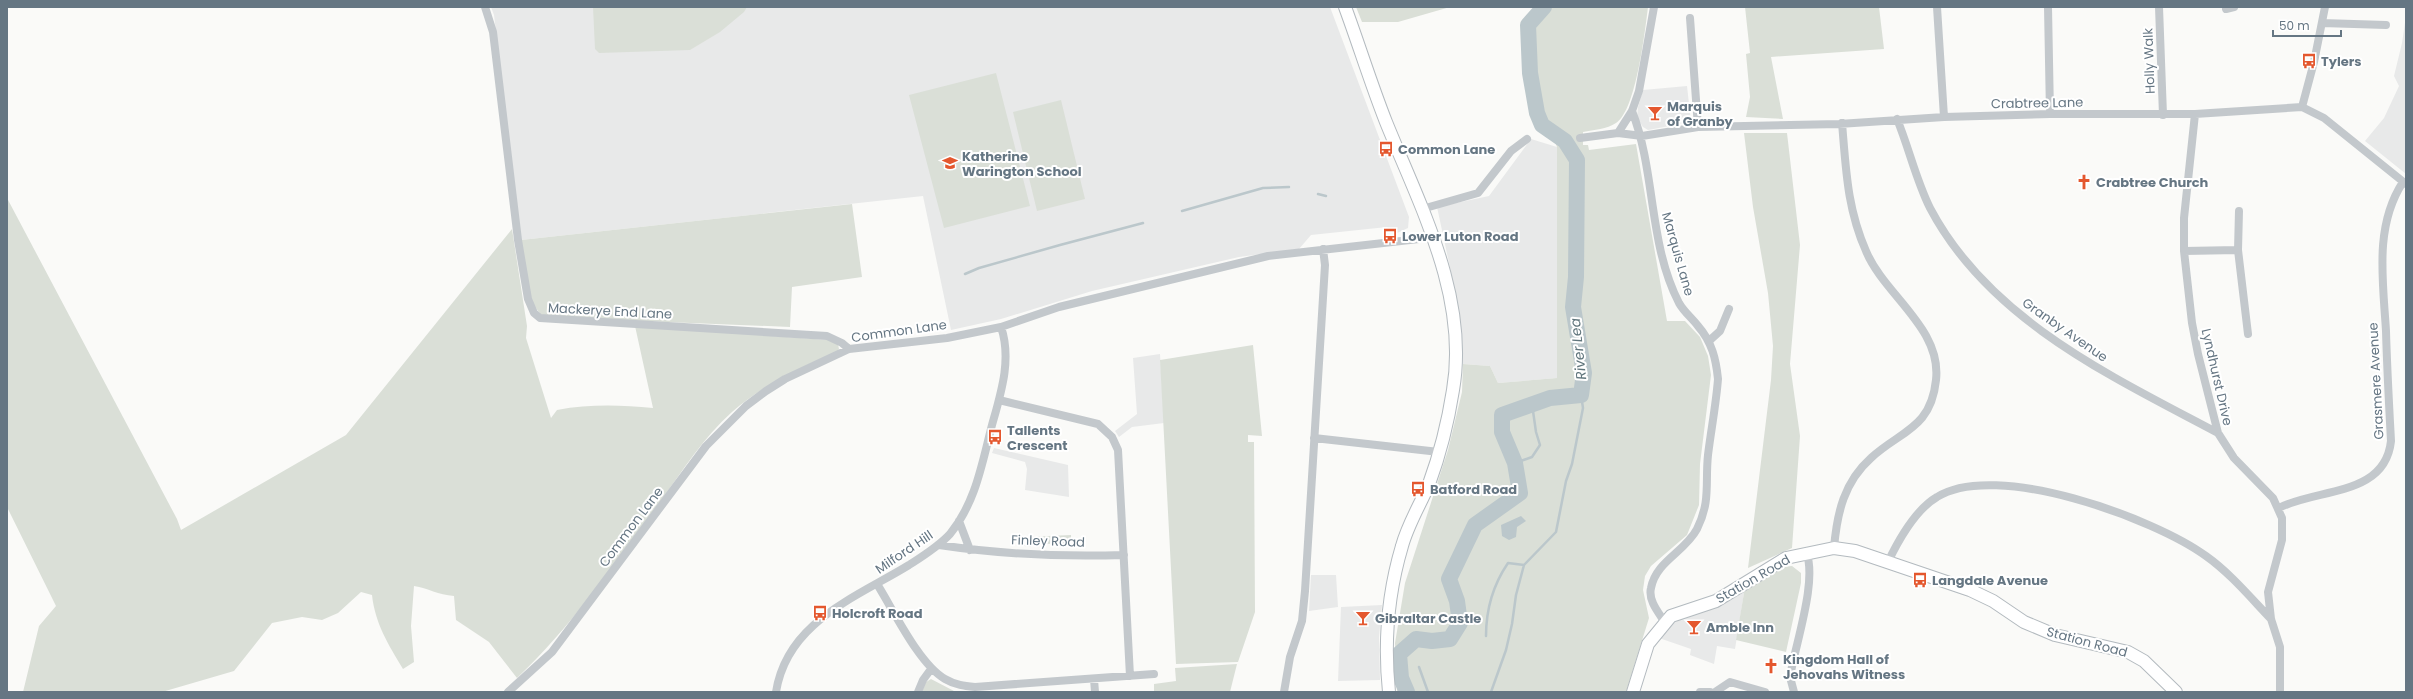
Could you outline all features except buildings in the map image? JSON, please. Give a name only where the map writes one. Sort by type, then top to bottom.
[{"type":"main road","points":[[1345,7],[1386,120],[1431,235],[1449,292],[1456,346],[1454,389],[1439,452],[1428,484],[1402,546],[1394,579],[1386,644],[1389,692]]},
{"type":"main road","name":"Station Road","points":[[1633,692],[1648,644],[1664,621],[1678,612],[1716,601],[1757,574],[1786,558],[1806,552],[1834,548],[1856,551],[1970,590],[1993,602],[2024,622],[2055,635],[2112,646],[2128,652],[2144,661],[2176,692]]},
{"type":"street","name":"Mackerye End Lane","points":[[485,7],[493,32],[518,240],[528,298],[540,318],[827,336],[842,343],[849,349]]},
{"type":"street","points":[[1618,133],[1632,111],[1639,91],[1654,7]]},
{"type":"street","points":[[1937,7],[1944,117]]},
{"type":"street","points":[[2048,7],[2050,114]]},
{"type":"street","name":"Holly Walk","points":[[2159,7],[2162,115]]},
{"type":"street","points":[[2325,7],[2302,107],[2324,118],[2404,183]]},
{"type":"street","points":[[1690,18],[1698,127]]},
{"type":"street","points":[[2322,23],[2386,25]]},
{"type":"street","name":"Crabtree Lane","points":[[1580,138],[1618,133],[1642,136],[1698,127],[1842,123],[1944,117],[2050,114],[2195,114],[2302,107]]},
{"type":"street","name":"Marquis Lane","points":[[1632,111],[1642,136],[1653,213],[1667,269],[1680,304],[1709,341],[1717,365],[1718,379],[1707,462],[1707,500],[1697,530],[1691,538],[1663,565],[1654,577],[1650,590],[1652,599],[1664,621]]},
{"type":"street","name":"Lyndhurst Drive","points":[[2195,114],[2195,131],[2188,179],[2184,251],[2188,290],[2198,354],[2218,432],[2231,453],[2264,488],[2279,508],[2282,518],[2282,540],[2268,592],[2271,619],[2280,647],[2280,692]]},
{"type":"street","name":"Granby Avenue","points":[[1898,119],[1923,190],[1938,220],[1968,262],[2001,298],[2072,352],[2218,432]]},
{"type":"street","points":[[1834,548],[1838,514],[1850,484],[1871,457],[1919,422],[1928,408],[1934,391],[1936,374],[1934,349],[1874,268],[1858,232],[1847,188],[1842,123]]},
{"type":"street","points":[[1422,209],[1478,193],[1511,151],[1527,139]]},
{"type":"street","name":"Grasmere Avenue","points":[[2279,508],[2301,499],[2364,483],[2377,474],[2388,456],[2391,441],[2382,256],[2387,217],[2396,192],[2404,183]]},
{"type":"street","points":[[2239,211],[2238,250],[2248,334]]},
{"type":"street","name":"Common Lane","points":[[508,692],[552,652],[706,446],[746,406],[786,379],[849,349],[947,338],[1001,327],[1059,307],[1268,256],[1419,239],[1431,235]]},
{"type":"street","points":[[1284,692],[1290,657],[1302,621],[1325,265],[1323,249]]},
{"type":"street","points":[[2184,251],[2238,250]]},
{"type":"street","points":[[1709,341],[1720,331],[1729,309]]},
{"type":"street","name":"Milford Hill","points":[[776,692],[786,658],[807,630],[826,614],[878,584],[939,545],[959,521],[975,491],[999,400],[1006,353],[1001,327]]},
{"type":"street","points":[[999,400],[1098,424],[1112,437],[1118,450],[1130,676]]},
{"type":"street","points":[[1314,438],[1439,452]]},
{"type":"street","points":[[1888,562],[1905,532],[1921,511],[1937,497],[1973,486],[2006,485],[2024,487],[2059,495],[2122,514],[2184,542],[2223,570],[2271,619]]},
{"type":"street","points":[[959,521],[970,550]]},
{"type":"street","name":"Finley Road","points":[[939,545],[970,550],[1124,555]]},
{"type":"street","points":[[1791,691],[1790,677],[1809,583],[1810,565],[1806,552]]},
{"type":"street","points":[[878,584],[931,669],[961,689],[1154,674]]},
{"type":"street","points":[[918,692],[923,680],[931,669]]},
{"type":"street","points":[[1094,679],[1095,692]]},
{"type":"street","points":[[1715,692],[1730,682],[1745,689],[1765,692]]},
{"type":"street","points":[[1700,692],[1710,692]]},
{"type":"shaded area","name":"Katherine Warington School","points":[[491,7],[1330,7],[1409,217],[1408,228],[1395,234],[1387,227],[1311,235],[1299,249],[1239,257],[1092,291],[1001,319],[951,330],[923,196],[521,240],[494,15]]},
{"type":"shaded area","points":[[593,7],[747,7],[744,12],[720,32],[690,50],[599,53],[595,49]]},
{"type":"shaded area","points":[[1356,7],[1450,7],[1398,22],[1362,22]]},
{"type":"shaded area","points":[[1544,7],[1648,7],[1645,34],[1638,70],[1629,103],[1623,116],[1616,123],[1605,128],[1583,132],[1583,145],[1588,145],[1589,150],[1636,144],[1667,321],[1685,321],[1700,337],[1708,356],[1711,375],[1700,464],[1699,505],[1687,535],[1651,566],[1645,576],[1643,590],[1649,618],[1626,692],[1397,692],[1395,643],[1405,583],[1448,450],[1462,392],[1463,364],[1490,366],[1498,383],[1557,378],[1557,147],[1551,132],[1542,125],[1537,113],[1530,73],[1528,25]]},
{"type":"shaded area","points":[[1745,7],[1879,7],[1884,49],[1771,57],[1783,119],[1746,117],[1750,97],[1746,54],[1750,53]]},
{"type":"shaded area","points":[[2406,16],[2406,174],[2365,141],[2384,118],[2399,86],[2394,76],[2402,43]]},
{"type":"shaded area","points":[[996,73],[1030,206],[944,228],[909,95]]},
{"type":"shaded area","points":[[1687,86],[1691,122],[1648,130],[1643,127],[1637,118],[1638,107],[1643,90]]},
{"type":"shaded area","points":[[1061,100],[1085,199],[1037,211],[1013,112]]},
{"type":"shaded area","points":[[1744,133],[1787,133],[1800,245],[1790,364],[1800,436],[1792,548],[1748,568],[1771,380],[1773,346],[1768,293],[1753,207]]},
{"type":"shaded area","points":[[1531,139],[1557,147],[1557,378],[1498,383],[1490,366],[1463,364],[1454,286],[1437,207],[1489,196]]},
{"type":"shaded area","points":[[7,198],[177,519],[181,530],[346,435],[512,229],[527,326],[526,338],[551,418],[557,410],[581,407],[617,406],[653,408],[635,326],[828,340],[838,344],[839,349],[837,352],[796,370],[756,393],[732,412],[712,432],[575,616],[517,678],[489,642],[456,620],[454,596],[414,586],[411,626],[414,662],[403,669],[387,642],[379,624],[372,595],[361,592],[338,613],[322,620],[302,617],[272,623],[234,671],[162,692],[23,692],[39,626],[56,606],[7,507]]},
{"type":"shaded area","points":[[852,204],[862,277],[792,287],[790,327],[544,317],[537,310],[526,281],[521,240]]},
{"type":"shaded area","points":[[1253,345],[1262,436],[1248,435],[1248,442],[1254,442],[1255,612],[1238,662],[1176,664],[1160,360]]},
{"type":"shaded area","points":[[1160,354],[1164,423],[1132,427],[1119,437],[1115,431],[1137,414],[1133,358]]},
{"type":"shaded area","points":[[994,448],[1068,465],[1069,497],[1025,490],[1027,469],[1025,462],[992,453]]},
{"type":"shaded area","points":[[1521,516],[1526,521],[1517,527],[1516,537],[1509,540],[1502,536],[1501,525]]},
{"type":"shaded area","points":[[1071,535],[1071,545],[1032,543],[1031,547],[1024,546],[1025,537]]},
{"type":"shaded area","points":[[1792,566],[1801,573],[1801,583],[1786,652],[1736,640],[1744,593],[1742,592],[1783,567]]},
{"type":"shaded area","points":[[1311,575],[1336,575],[1338,607],[1309,611]]},
{"type":"shaded area","points":[[1742,592],[1744,593],[1735,649],[1717,646],[1714,664],[1690,655],[1691,649],[1659,638],[1669,625],[1688,616],[1703,612],[1724,603]]},
{"type":"shaded area","points":[[1382,605],[1379,637],[1380,680],[1338,681],[1341,607]]},
{"type":"shaded area","points":[[1237,664],[1230,692],[1154,692],[1154,684],[1176,681],[1175,668]]},
{"type":"shaded area","points":[[931,679],[954,692],[922,692],[926,682]]},
{"type":"waterway","name":"River Lea","points":[[1407,692],[1401,678],[1399,654],[1416,639],[1432,641],[1450,639],[1460,623],[1457,601],[1449,579],[1475,525],[1520,493],[1515,463],[1502,432],[1502,415],[1550,398],[1581,395],[1584,373],[1573,307],[1576,277],[1577,160],[1565,141],[1542,125],[1537,113],[1530,73],[1528,25],[1544,7]]},
{"type":"waterway","points":[[1182,211],[1263,188],[1289,187]]},
{"type":"waterway","points":[[1318,194],[1326,196]]},
{"type":"waterway","points":[[965,274],[979,268],[1143,223]]},
{"type":"waterway","points":[[1491,692],[1506,650],[1512,624],[1516,595],[1524,565],[1556,532],[1583,408],[1581,395]]},
{"type":"waterway","points":[[1515,463],[1532,457],[1540,445],[1536,432],[1532,404]]},
{"type":"waterway","points":[[1486,636],[1487,616],[1491,598],[1498,580],[1508,563],[1524,565]]},
{"type":"waterway","points":[[1419,667],[1428,692]]},
{"type":"place","name":"Tylers","points":[[2309,61]]},
{"type":"place","name":"Marquis of Granby","points":[[1655,113]]},
{"type":"place","name":"Common Lane","points":[[1386,149]]},
{"type":"place","name":"Katherine Warington School","points":[[950,163]]},
{"type":"place","name":"Crabtree Church","points":[[2084,182]]},
{"type":"place","name":"Lower Luton Road","points":[[1390,236]]},
{"type":"place","name":"Tallents Crescent","points":[[995,437]]},
{"type":"place","name":"Batford Road","points":[[1418,489]]},
{"type":"place","name":"Langdale Avenue","points":[[1920,580]]},
{"type":"place","name":"Holcroft Road","points":[[820,613]]},
{"type":"place","name":"Gibraltar Castle","points":[[1363,618]]},
{"type":"place","name":"Amble Inn","points":[[1694,627]]},
{"type":"place","name":"Kingdom Hall of Jehovahs Witness","points":[[1771,666]]}]
